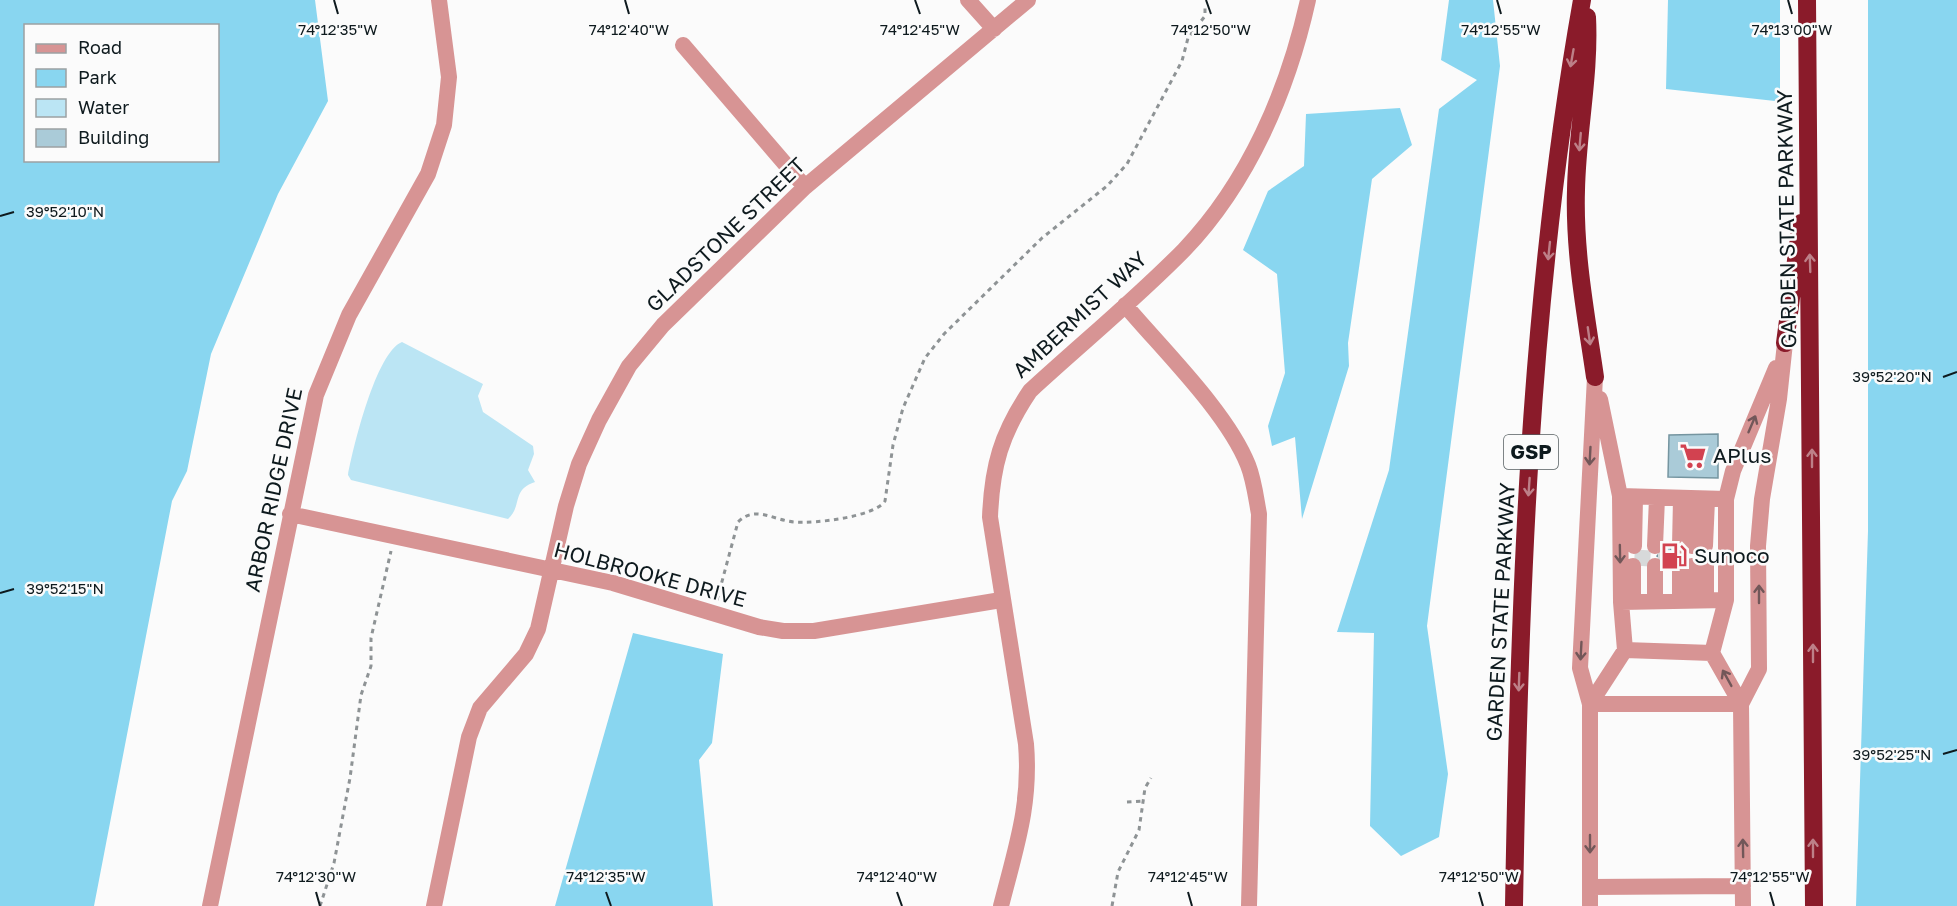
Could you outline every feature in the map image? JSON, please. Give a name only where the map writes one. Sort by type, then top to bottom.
[{"type":"highway","points":[[1584,0],[1588,51],[1576,188],[1576,225],[1595,377]]},
{"type":"highway","name":"GARDEN STATE PARKWAY","points":[[1514,906],[1522,596],[1538,356],[1567,85],[1584,0]]},
{"type":"highway","name":"GARDEN STATE PARKWAY","points":[[1807,0],[1814,906]]},
{"type":"highway","points":[[1785,343],[1794,259],[1807,191]]},
{"type":"street","name":"ARBOR RIDGE DRIVE","points":[[210,906],[290,514],[320,386],[349,315],[428,174],[444,125],[449,77],[439,0]]},
{"type":"street","points":[[968,0],[994,29]]},
{"type":"street","name":"GLADSTONE STREET","points":[[552,571],[579,464],[599,420],[629,366],[663,325],[805,187],[1028,0]]},
{"type":"street","name":"AMBERMIST WAY","points":[[1001,906],[1023,820],[1029,777],[1026,744],[1001,600],[990,518],[991,484],[998,450],[1015,414],[1030,391],[1185,249],[1220,205],[1245,166],[1273,112],[1293,61],[1308,0]]},
{"type":"street","points":[[683,45],[805,187]]},
{"type":"street","points":[[1125,305],[1221,418],[1248,465],[1255,494],[1258,514],[1249,906]]},
{"type":"street","points":[[1675,499],[1733,471],[1785,343]]},
{"type":"street","points":[[1743,906],[1741,704],[1759,669],[1758,546],[1762,499],[1779,399],[1785,343]]},
{"type":"street","points":[[1590,704],[1625,650],[1674,601],[1675,499],[1595,377]]},
{"type":"street","points":[[1590,906],[1590,704],[1580,669],[1595,377]]},
{"type":"street","points":[[1674,546],[1675,499]]},
{"type":"street","points":[[1674,546],[1675,499]]},
{"type":"street","points":[[1674,546],[1675,499]]},
{"type":"street","points":[[1674,546],[1675,499]]},
{"type":"street","points":[[1674,601],[1675,499]]},
{"type":"street","name":"HOLBROOKE DRIVE","points":[[290,514],[613,583],[775,630],[814,631],[1001,600]]},
{"type":"street","points":[[1674,566],[1674,601],[1712,653],[1741,704]]},
{"type":"street","points":[[1674,566],[1674,601]]},
{"type":"street","points":[[1674,566],[1674,601]]},
{"type":"street","points":[[1674,566],[1674,601]]},
{"type":"street","points":[[434,906],[469,737],[480,708],[526,654],[538,628],[552,571]]},
{"type":"street","points":[[1625,650],[1712,653]]},
{"type":"street","points":[[1590,704],[1741,704]]},
{"type":"street","points":[[1590,887],[1743,886]]},
{"type":"path","points":[[714,614],[738,522],[744,516],[755,512],[795,522],[863,515],[881,507],[885,501],[893,445],[903,408],[925,358],[944,334],[1042,238],[1107,186],[1127,164],[1182,60],[1188,38],[1205,16],[1205,5]]},
{"type":"path","points":[[320,906],[334,862],[350,778],[361,695],[370,666],[371,638],[383,595],[384,576],[396,535]]},
{"type":"path","points":[[1112,906],[1118,872],[1138,830],[1145,788],[1151,778]]},
{"type":"path","points":[[1126,802],[1143,801]]},
{"type":"green space","points":[[0,0],[315,0],[328,101],[278,194],[211,354],[187,471],[172,501],[94,906],[0,906]]},
{"type":"green space","points":[[1449,0],[1493,0],[1500,66],[1427,626],[1448,774],[1439,837],[1401,856],[1370,826],[1374,633],[1337,632],[1389,470],[1439,109],[1477,80],[1441,60]]},
{"type":"green space","points":[[1668,0],[1780,0],[1780,111],[1775,101],[1666,89]]},
{"type":"green space","points":[[1868,0],[1957,0],[1957,906],[1856,906],[1868,531]]},
{"type":"green space","points":[[1400,108],[1412,145],[1372,179],[1348,343],[1349,366],[1302,519],[1295,437],[1272,446],[1268,426],[1285,373],[1277,274],[1243,250],[1268,191],[1304,166],[1306,114]]},
{"type":"green space","points":[[633,633],[723,654],[712,743],[699,760],[713,906],[555,906]]},
{"type":"water","points":[[402,342],[483,384],[478,396],[483,412],[533,446],[534,454],[528,470],[535,482],[523,489],[508,519],[351,480],[348,475],[360,424],[375,381],[392,349]]},
{"type":"building","name":"APlus","points":[[1718,434],[1718,478],[1668,477],[1669,435]]},
{"type":"building","points":[[1666,546],[1670,546],[1671,552],[1678,556],[1671,560],[1670,566],[1665,566],[1664,560],[1657,556]]},
{"type":"tunnel","points":[[1642,566],[1643,546]]},
{"type":"tunnel","points":[[1666,546],[1666,566]]},
{"type":"place","name":"APlus","points":[[1693,456]]},
{"type":"place","name":"Sunoco","points":[[1674,556]]}]
